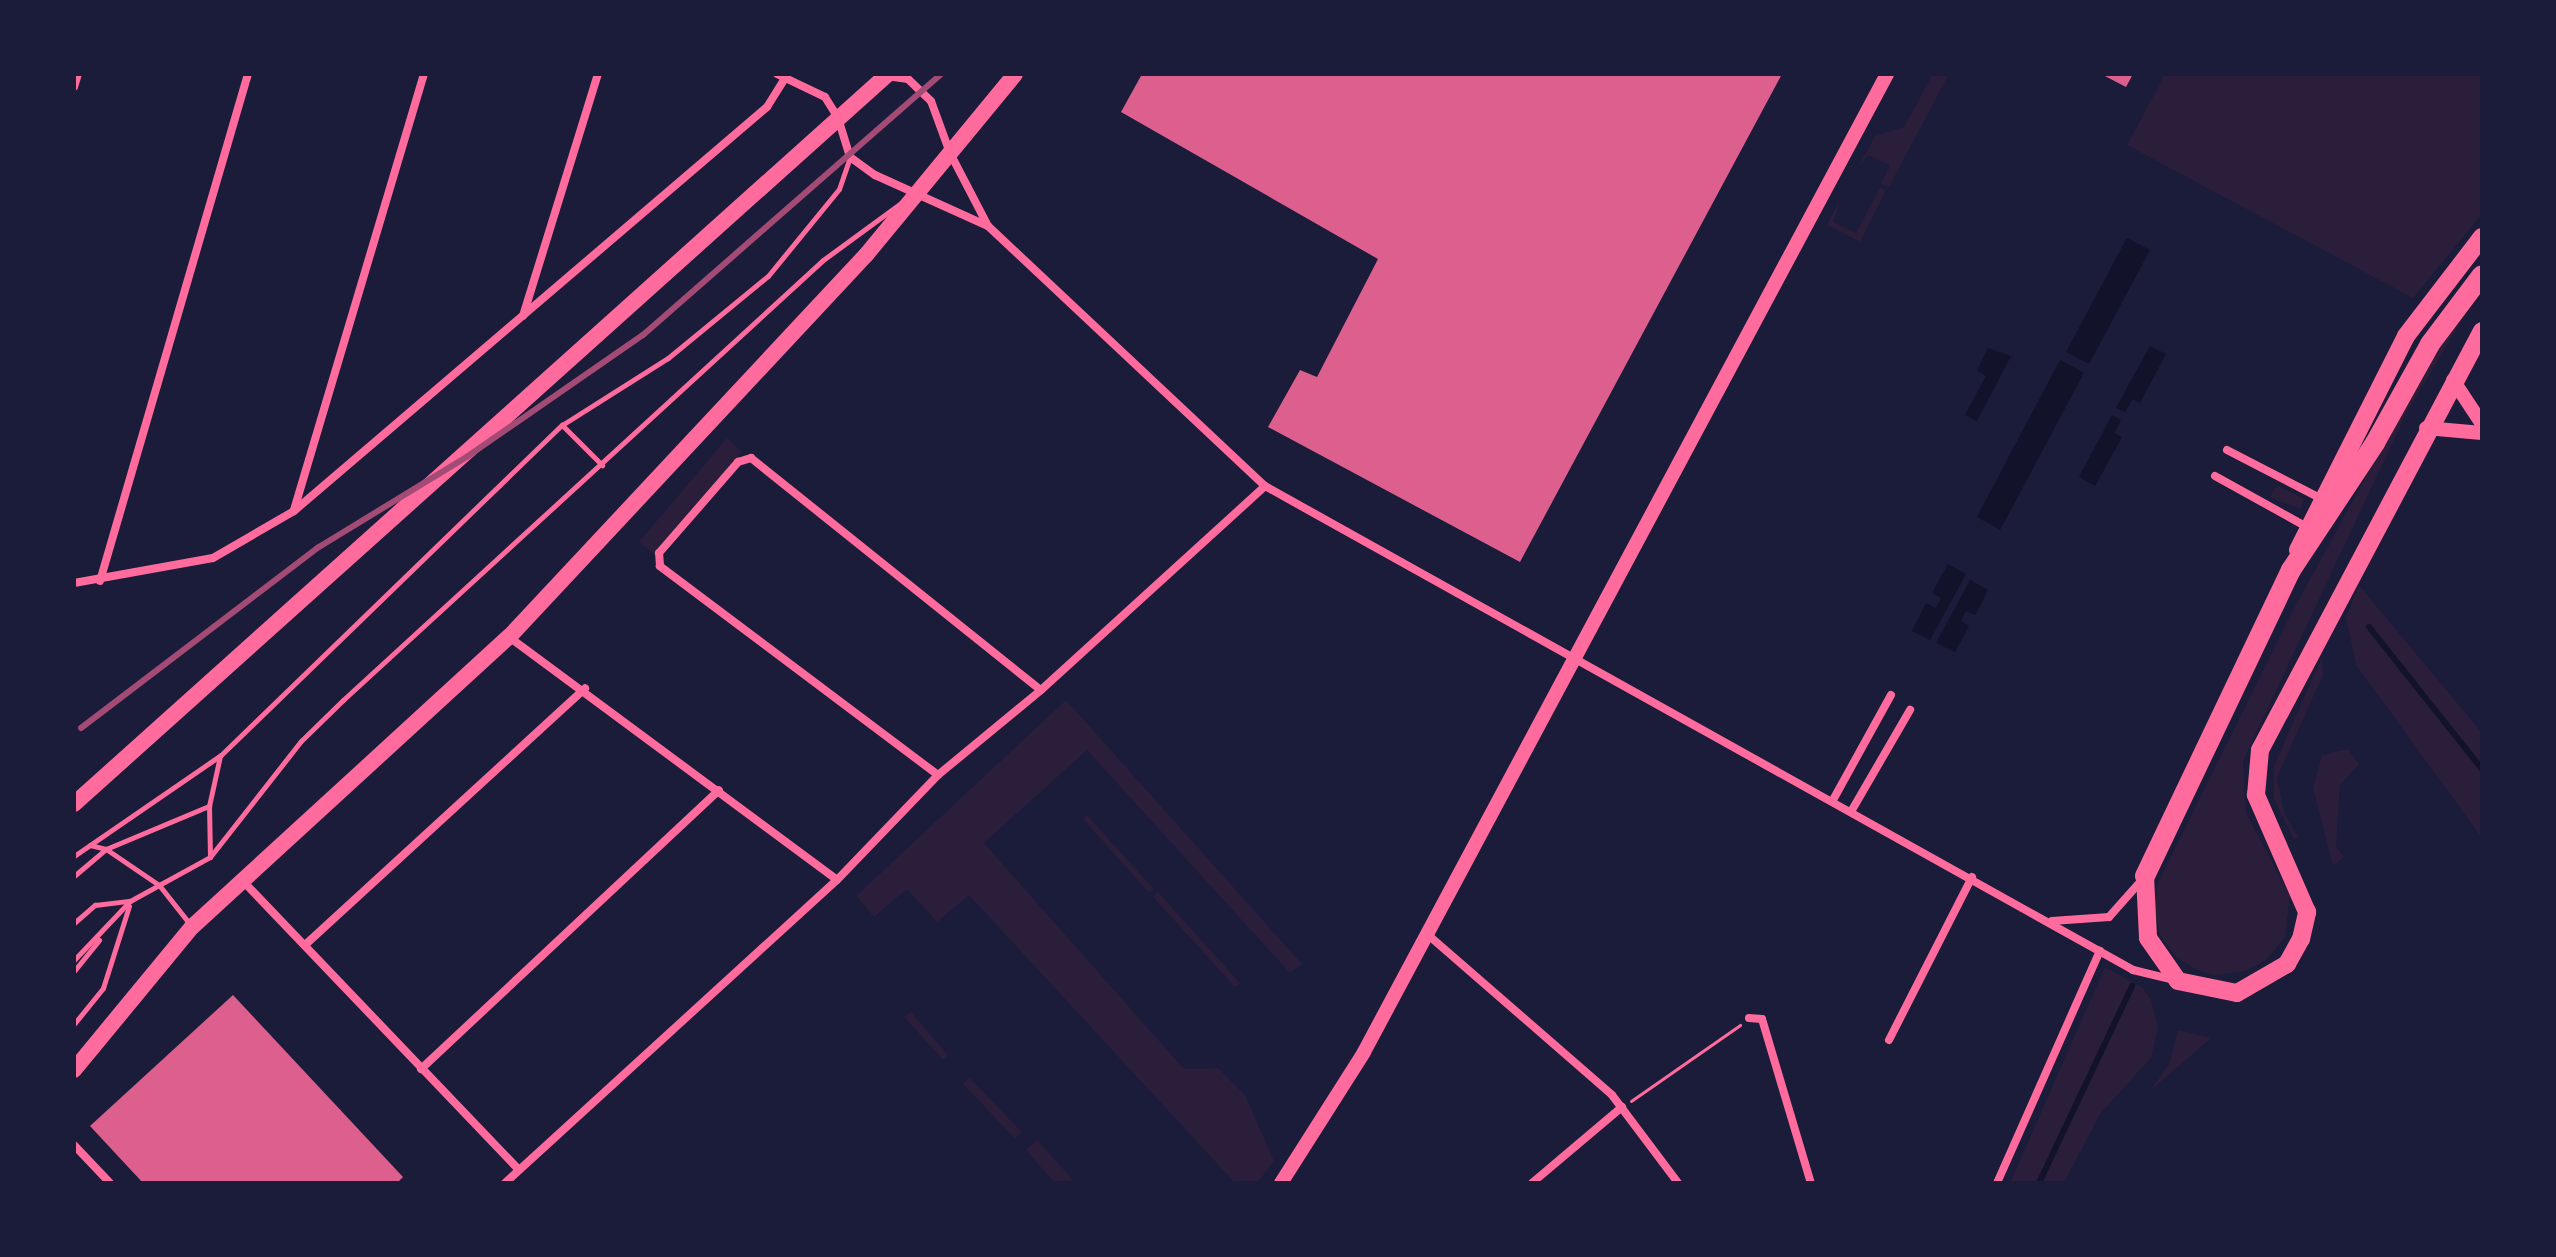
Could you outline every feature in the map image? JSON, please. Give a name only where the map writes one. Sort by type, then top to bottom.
[{"type":"highway","points":[[2482,237],[2406,336],[2307,527],[2291,570],[2145,876],[2148,938],[2178,981],[2223,993],[2252,988],[2287,964],[2301,939],[2304,897],[2262,814],[2256,765],[2271,726],[2426,428],[2482,331]]},
{"type":"highway","points":[[2291,570],[2375,443],[2430,344],[2482,275]]},
{"type":"main road","points":[[74,1070],[192,927],[241,878],[509,637],[919,193],[1015,74]]},
{"type":"main road","points":[[74,804],[888,75]]},
{"type":"street","points":[[74,87],[78,74]]},
{"type":"street","points":[[100,581],[248,74]]},
{"type":"street","points":[[294,511],[424,74]]},
{"type":"street","points":[[523,317],[598,74]]},
{"type":"street","points":[[1281,1183],[1364,1052],[1887,74]]},
{"type":"street","points":[[74,583],[100,581],[213,558],[294,511],[767,107],[783,75],[825,97],[838,118],[850,157],[875,175],[988,226],[1265,486],[2051,920],[2133,970],[2178,981]]},
{"type":"street","points":[[888,75],[908,79],[921,88],[988,226]]},
{"type":"street","points":[[2453,380],[2482,424]]},
{"type":"street","points":[[2426,428],[2482,433]]},
{"type":"street","points":[[2227,450],[2322,499]]},
{"type":"street","points":[[938,775],[660,566],[659,553],[738,462],[751,458],[1041,690]]},
{"type":"street","points":[[2215,476],[2307,527]]},
{"type":"street","points":[[505,1183],[837,880],[938,775],[1041,690],[1265,486]]},
{"type":"street","points":[[509,637],[585,688],[837,880]]},
{"type":"street","points":[[305,945],[585,688]]},
{"type":"street","points":[[1833,800],[1891,695]]},
{"type":"street","points":[[1852,810],[1910,710]]},
{"type":"street","points":[[421,1069],[719,790]]},
{"type":"street","points":[[2051,920],[2109,917],[2126,904],[2145,876]]},
{"type":"street","points":[[1889,1040],[1972,877]]},
{"type":"street","points":[[241,878],[519,1170]]},
{"type":"street","points":[[1427,934],[1622,1107],[1678,1183]]},
{"type":"street","points":[[1997,1183],[2100,951]]},
{"type":"street","points":[[1749,1018],[1762,1019],[1811,1183]]},
{"type":"street","points":[[1532,1183],[1622,1107]]},
{"type":"street","points":[[74,1145],[110,1183]]},
{"type":"lane","points":[[74,856],[221,755],[562,425],[668,358],[768,276],[839,189],[850,157]]},
{"type":"lane","points":[[74,960],[130,901],[210,857],[301,741],[823,260],[882,213],[919,193]]},
{"type":"lane","points":[[562,425],[602,465]]},
{"type":"lane","points":[[210,857],[209,806],[221,755]]},
{"type":"lane","points":[[74,876],[106,849],[209,806]]},
{"type":"lane","points":[[85,847],[106,849],[159,885],[192,927]]},
{"type":"lane","points":[[74,923],[95,905],[130,901]]},
{"type":"lane","points":[[74,1024],[103,988],[130,901]]},
{"type":"lane","points":[[74,971],[105,929]]},
{"type":"path","points":[[1622,1107],[1749,1018]]},
{"type":"shaded area","points":[[1933,74],[1949,74],[1889,187],[1881,184],[1890,165],[1868,155],[1857,169],[1875,136],[1904,127]]},
{"type":"shaded area","points":[[2165,74],[2482,74],[2482,214],[2413,298],[2127,145]]},
{"type":"shaded area","points":[[1880,188],[1886,191],[1860,242],[1827,225],[1840,200],[1833,222],[1856,233]]},
{"type":"shaded area","points":[[2127,238],[2150,250],[2089,364],[2066,352]]},
{"type":"shaded area","points":[[2482,286],[2406,414],[2243,761],[2246,813],[2290,896],[2285,937],[2267,959],[2246,971],[2213,975],[2193,968],[2176,957],[2160,935],[2154,906],[2158,883],[2292,612],[2434,353]]},
{"type":"shaded area","points":[[2150,346],[2166,354],[2140,403],[2133,399],[2125,412],[2116,408]]},
{"type":"shaded area","points":[[1988,348],[2011,356],[1977,421],[1965,415],[1986,376],[1977,370]]},
{"type":"shaded area","points":[[2060,360],[2084,373],[2000,530],[1977,517]]},
{"type":"shaded area","points":[[2112,415],[2121,420],[2114,433],[2122,437],[2095,486],[2079,477]]},
{"type":"shaded area","points":[[727,438],[742,452],[655,555],[639,542]]},
{"type":"shaded area","points":[[2277,485],[2304,499],[2301,509],[2270,497]]},
{"type":"shaded area","points":[[1948,564],[1966,574],[1930,640],[1912,631],[1926,603],[1936,608],[1941,598],[1932,593]]},
{"type":"shaded area","points":[[1970,580],[1988,590],[1975,615],[1966,611],[1961,621],[1969,626],[1955,652],[1936,643]]},
{"type":"shaded area","points":[[2359,585],[2482,733],[2482,838],[2356,665],[2346,617]]},
{"type":"shaded area","points":[[2322,657],[2323,675],[2277,777],[2284,813],[2298,837],[2294,840],[2274,799],[2274,766]]},
{"type":"shaded area","points":[[1066,700],[1302,964],[1290,973],[1087,750],[984,843],[1184,1069],[1218,1068],[1245,1095],[1274,1161],[1257,1183],[1235,1183],[969,895],[937,922],[907,889],[874,917],[856,896]]},
{"type":"shaded area","points":[[2348,749],[2359,764],[2340,785],[2336,847],[2344,857],[2333,866],[2313,788],[2322,755]]},
{"type":"shaded area","points":[[1087,815],[1154,889],[1149,893],[1083,819]]},
{"type":"shaded area","points":[[1158,892],[1240,983],[1235,987],[1153,897]]},
{"type":"shaded area","points":[[2105,967],[2143,988],[2151,1000],[2158,1027],[2151,1058],[2100,1114],[2064,1183],[2010,1183]]},
{"type":"shaded area","points":[[911,1012],[948,1055],[943,1060],[904,1017]]},
{"type":"shaded area","points":[[2178,1030],[2211,1038],[2150,1091],[2169,1064]]},
{"type":"shaded area","points":[[970,1078],[1022,1132],[1015,1139],[963,1084]]},
{"type":"shaded area","points":[[1037,1140],[1076,1183],[1055,1183],[1026,1150]]},
{"type":"building","points":[[1142,74],[1782,74],[1520,562],[1268,427],[1300,370],[1317,377],[1378,259],[1121,112]]},
{"type":"building","points":[[2101,74],[2133,74],[2126,87]]},
{"type":"building","points":[[233,995],[403,1177],[397,1183],[143,1183],[90,1126]]},
{"type":"waterway","points":[[2369,627],[2482,769]]},
{"type":"waterway","points":[[2039,1183],[2132,986]]},
{"type":"railway","points":[[81,728],[319,547],[468,456],[643,335],[941,74]]}]
